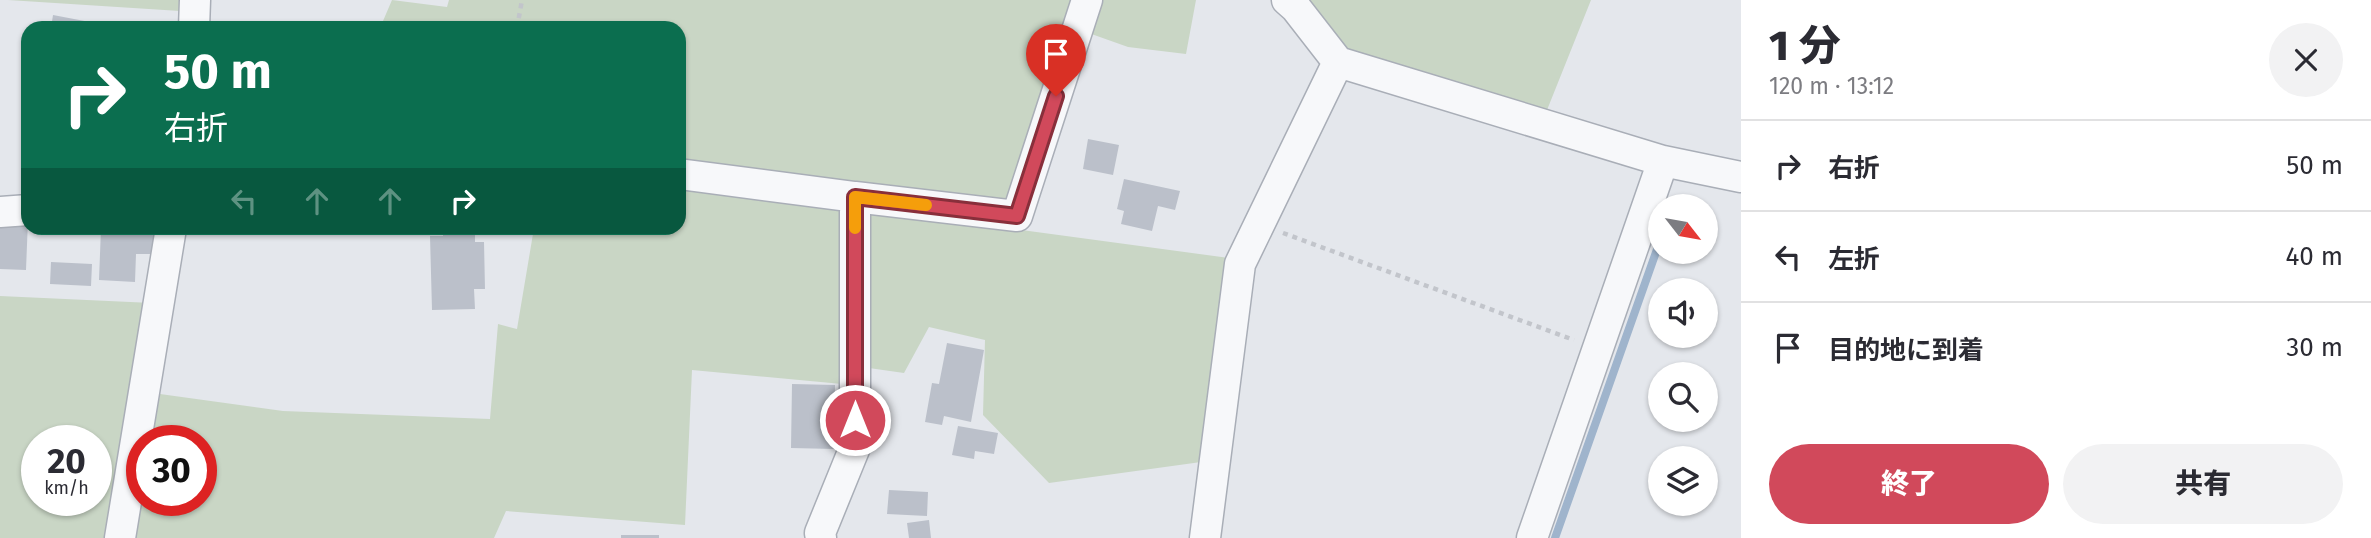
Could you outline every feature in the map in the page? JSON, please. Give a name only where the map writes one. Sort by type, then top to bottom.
[{"type":"street","points":[[194,21],[195,0]]},
{"type":"street","points":[[686,175],[1017,216],[1087,0]]},
{"type":"street","points":[[1287,0],[1338,62],[1663,161],[1741,177]]},
{"type":"street","points":[[1205,538],[1240,264],[1338,62]]},
{"type":"street","points":[[1532,538],[1663,161]]},
{"type":"street","points":[[821,538],[820,533],[855,447],[855,197]]},
{"type":"street","points":[[0,212],[21,210]]},
{"type":"street","points":[[120,538],[170,235]]},
{"type":"path","points":[[518,21],[522,0]]},
{"type":"path","points":[[1259,224],[1598,349]]},
{"type":"green space","points":[[8,0],[180,0],[180,11]]},
{"type":"green space","points":[[392,0],[447,7],[449,0],[1078,0],[1005,204],[716,166],[705,193],[839,209],[842,384],[692,370],[685,525],[506,511],[494,538],[133,538],[137,516],[217,516],[217,425],[154,425],[160,394],[283,411],[490,419],[498,324],[517,329],[533,235],[686,235],[686,21],[383,21]]},
{"type":"green space","points":[[1093,0],[1196,0],[1186,54],[1128,47],[1083,31]]},
{"type":"green space","points":[[1293,0],[1591,0],[1545,115],[1337,48]]},
{"type":"green space","points":[[866,209],[1229,258],[1201,462],[1049,483],[983,415],[985,340],[929,327],[904,373],[869,368]]},
{"type":"green space","points":[[0,296],[152,303],[112,507],[112,425],[21,425],[21,516],[110,516],[106,538],[0,538]]},
{"type":"building","points":[[53,15],[84,21],[52,21]]},
{"type":"building","points":[[1088,139],[1119,145],[1113,175],[1083,169]]},
{"type":"building","points":[[1124,179],[1180,191],[1175,210],[1158,206],[1152,231],[1121,224],[1124,211],[1117,209]]},
{"type":"building","points":[[0,219],[21,220],[21,235],[27,235],[26,270],[0,269]]},
{"type":"building","points":[[101,235],[156,235],[155,254],[136,254],[135,282],[99,280]]},
{"type":"building","points":[[475,235],[475,242],[484,242],[485,289],[474,289],[475,309],[432,310],[430,236]]},
{"type":"building","points":[[51,262],[92,264],[91,286],[50,284]]},
{"type":"building","points":[[947,343],[984,350],[971,422],[944,416],[942,425],[925,422],[932,383],[939,384]]},
{"type":"building","points":[[792,384],[835,385],[834,449],[791,448]]},
{"type":"building","points":[[958,426],[998,433],[994,454],[975,451],[974,459],[952,455]]},
{"type":"building","points":[[889,490],[928,492],[927,516],[887,514]]},
{"type":"building","points":[[929,520],[931,538],[909,538],[907,523]]},
{"type":"building","points":[[621,535],[659,535],[659,538],[621,538]]},
{"type":"waterway","points":[[1555,538],[1652,264]]},
{"type":"slow traffic","points":[[855,228],[855,197],[926,205]]},
{"type":"route","points":[[855,420],[855,197],[1017,216],[1056,96]]}]
